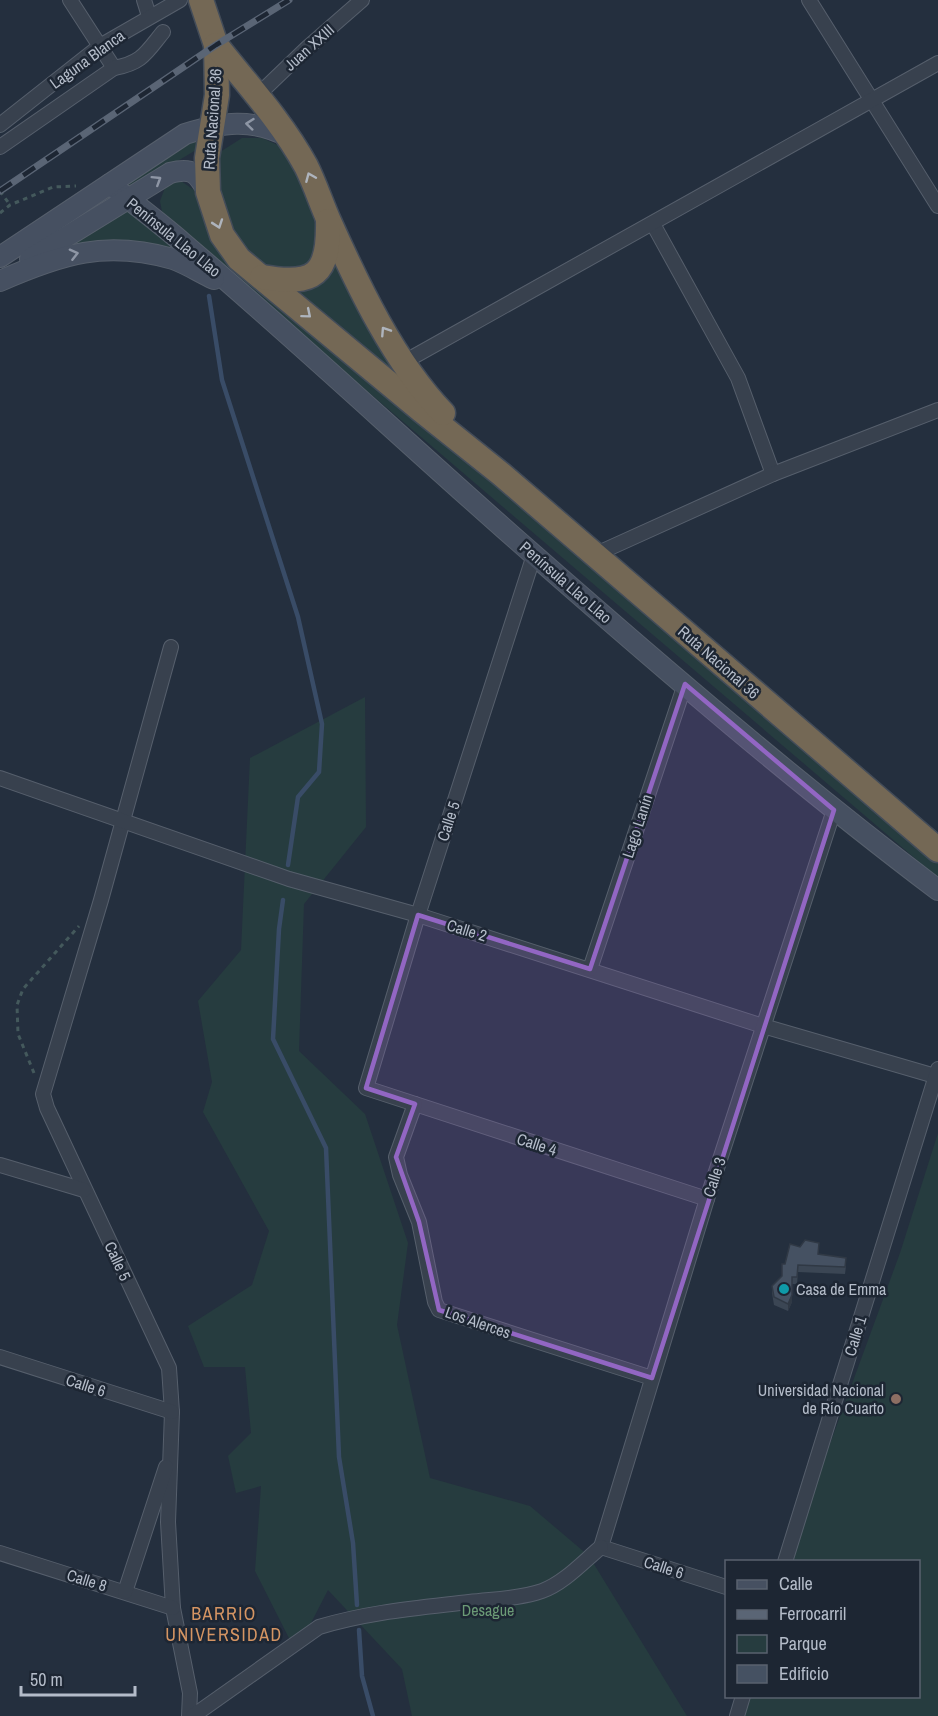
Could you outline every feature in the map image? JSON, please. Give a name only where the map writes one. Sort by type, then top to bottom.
[{"type":"highway","points":[[201,0],[216,45]]},
{"type":"highway","name":"Ruta Nacional 36","points":[[216,45],[287,136],[307,168],[370,310],[427,397],[501,474]]},
{"type":"highway","name":"Ruta Nacional 36","points":[[216,45],[217,95],[207,158],[208,192],[222,235],[239,259],[501,474],[594,555],[934,840]]},
{"type":"highway","points":[[262,277],[284,281],[298,280],[311,277],[318,271],[328,245],[328,219]]},
{"type":"main road","points":[[0,257],[185,134],[211,126],[235,123],[259,125],[287,136]]},
{"type":"main road","points":[[0,279],[170,172],[182,170],[192,172],[200,177],[208,192]]},
{"type":"main road","name":"Península Llao Llao","points":[[110,184],[180,240],[534,555],[684,684],[834,810],[938,890]]},
{"type":"main road","name":"Península Llao Llao","points":[[0,279],[44,262],[88,251],[131,250],[175,260],[238,291]]},
{"type":"main road","name":"Península Llao Llao","points":[[902,862],[938,902]]},
{"type":"street","points":[[70,0],[114,68]]},
{"type":"street","points":[[144,0],[149,16]]},
{"type":"street","name":"Laguna Blanca","points":[[0,125],[100,46],[180,0]]},
{"type":"street","name":"Juan XXIII","points":[[257,96],[362,0]]},
{"type":"street","points":[[808,0],[938,206]]},
{"type":"street","name":"Laguna Blanca","points":[[0,147],[114,68],[132,65],[144,56],[163,32]]},
{"type":"street","points":[[404,362],[938,63]]},
{"type":"street","points":[[653,224],[738,378],[774,474]]},
{"type":"street","points":[[594,555],[774,474],[938,410]]},
{"type":"street","name":"Calle 5","points":[[366,1088],[418,915],[534,555]]},
{"type":"street","points":[[43,1094],[101,900],[171,647]]},
{"type":"street","name":"Lago Lanín","points":[[590,969],[684,684]]},
{"type":"street","name":"Calle 2","points":[[0,778],[289,879],[418,915],[763,1026],[937,1072]]},
{"type":"street","name":"Calle 3","points":[[600,1546],[707,1199],[834,810]]},
{"type":"street","name":"Calle 1","points":[[786,1560],[937,1072]]},
{"type":"street","name":"Calle 4","points":[[366,1088],[707,1199]]},
{"type":"street","name":"Calle 5","points":[[43,1094],[47,1108],[84,1190],[169,1368],[172,1412],[168,1522],[173,1608],[190,1693],[191,1716]]},
{"type":"street","name":"Los Alerces","points":[[415,1104],[396,1156],[400,1175],[419,1222],[435,1302],[439,1310],[652,1378]]},
{"type":"street","points":[[0,1165],[84,1190]]},
{"type":"street","name":"Calle 6","points":[[0,1357],[172,1412]]},
{"type":"street","points":[[125,1592],[171,1451]]},
{"type":"street","points":[[191,1716],[319,1628],[387,1611],[519,1596],[544,1590],[570,1573],[600,1546]]},
{"type":"street","name":"Calle 6","points":[[600,1546],[725,1587]]},
{"type":"street","name":"Calle 8","points":[[0,1553],[173,1608]]},
{"type":"street","points":[[737,1716],[742,1698]]},
{"type":"path","points":[[0,213],[10,206],[53,187],[76,186]]},
{"type":"path","points":[[0,191],[10,206]]},
{"type":"path","points":[[43,1094],[18,1034],[16,1005],[22,989],[101,900]]},
{"type":"highlighted area","points":[[685,684],[834,810],[652,1378],[439,1310],[419,1222],[396,1157],[415,1104],[366,1088],[418,915],[590,969]]},
{"type":"green space","points":[[203,135],[201,147],[129,190],[122,182]]},
{"type":"green space","points":[[242,138],[262,138],[282,147],[302,186],[318,232],[315,257],[301,271],[280,272],[266,266],[244,245],[228,218],[217,172],[220,152]]},
{"type":"green space","points":[[181,181],[194,190],[212,242],[938,861],[938,878],[163,217],[160,201],[166,185]]},
{"type":"green space","points":[[127,207],[181,252],[67,246]]},
{"type":"green space","points":[[337,253],[417,398],[296,293],[313,288],[324,281]]},
{"type":"green space","name":"Desague","points":[[365,697],[366,827],[304,904],[299,1051],[365,1114],[408,1243],[397,1325],[430,1478],[530,1506],[589,1556],[687,1716],[412,1716],[402,1669],[328,1590],[296,1652],[255,1571],[261,1486],[236,1493],[228,1456],[251,1433],[245,1367],[204,1367],[188,1326],[252,1285],[269,1231],[203,1112],[212,1082],[198,1001],[241,950],[250,758]]},
{"type":"green space","name":"Universidad Nacional de Río Cuarto","points":[[938,1133],[938,1716],[743,1716],[748,1698],[920,1698],[920,1560],[787,1560],[900,1253]]},
{"type":"building","points":[[805,1240],[819,1243],[818,1254],[846,1258],[845,1267],[798,1265],[797,1277],[792,1277],[792,1295],[788,1304],[774,1297],[772,1286],[782,1276],[782,1264],[785,1264],[790,1244],[800,1247]]},
{"type":"waterway","points":[[209,296],[222,380],[298,617],[322,724],[319,772],[298,797],[288,865]]},
{"type":"waterway","points":[[283,900],[279,929],[273,1039],[326,1148],[339,1457],[353,1543],[357,1605]]},
{"type":"waterway","points":[[359,1630],[362,1676],[373,1716]]},
{"type":"railway","points":[[0,191],[216,45],[289,0]]},
{"type":"place","name":"Casa de Emma","points":[[784,1289]]},
{"type":"place","name":"Universidad Nacional de Río Cuarto","points":[[896,1399]]},
{"type":"district","name":"BARRIO UNIVERSIDAD","points":[[224,1624]]}]
